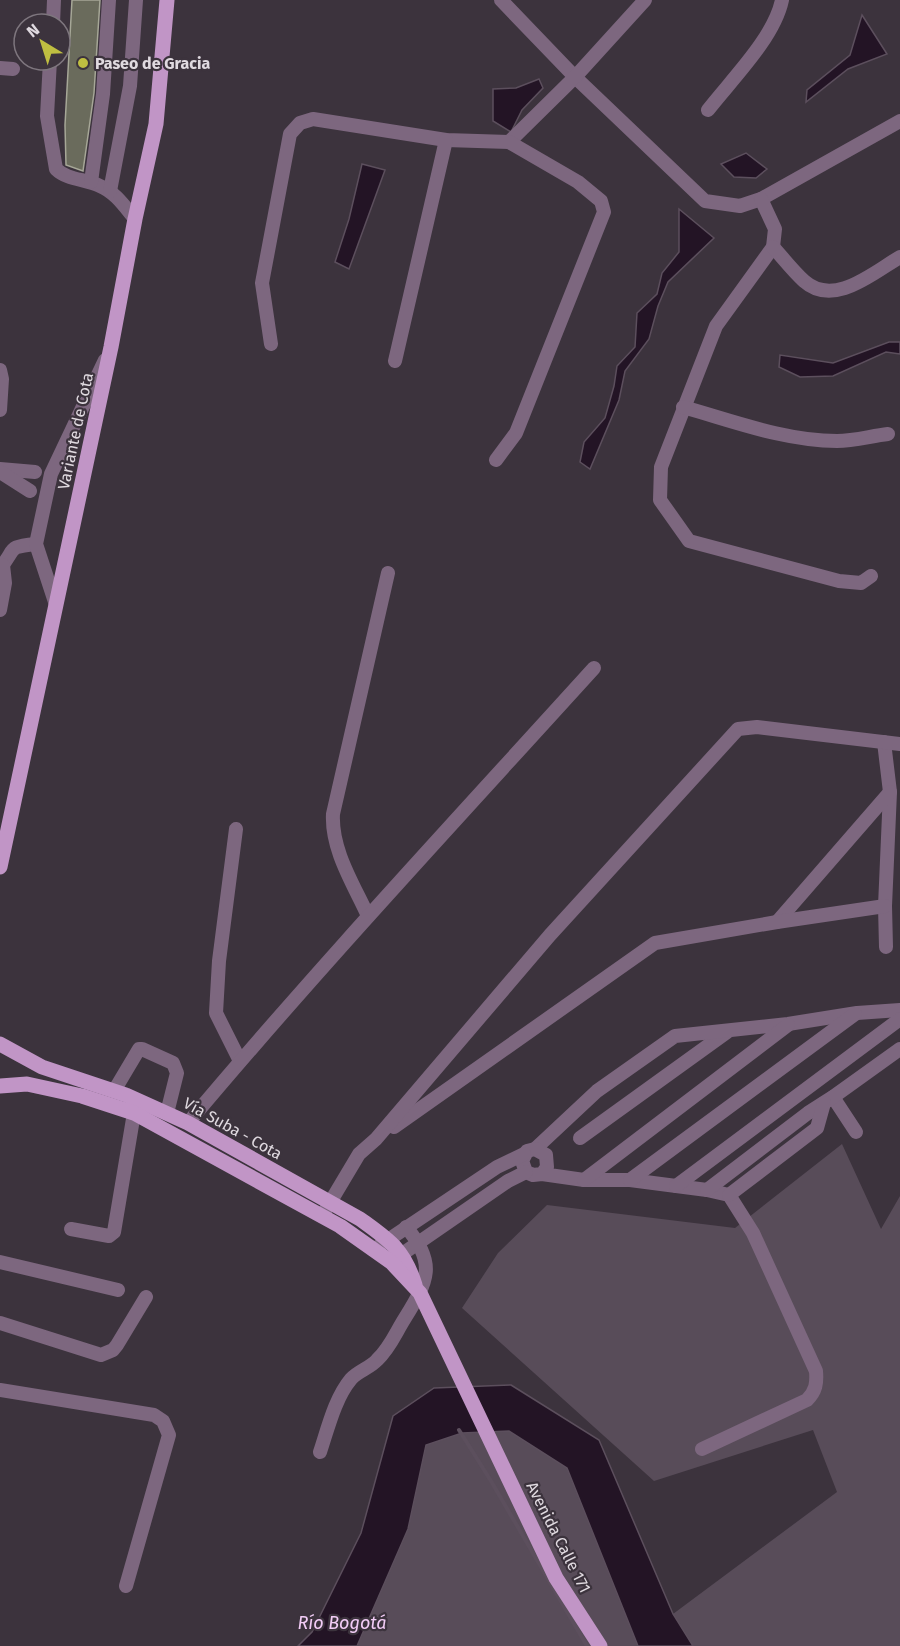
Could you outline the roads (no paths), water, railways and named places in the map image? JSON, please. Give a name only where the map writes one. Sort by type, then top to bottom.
[{"type":"main road","name":"Variante de Cota","points":[[0,867],[156,124],[165,0]]},
{"type":"main road","name":"Vía Suba - Cota","points":[[0,1044],[42,1066],[114,1091],[188,1123],[360,1219],[388,1240],[396,1258],[418,1290],[491,1442]]},
{"type":"main road","name":"Vía Suba - Cota","points":[[0,1086],[27,1084],[81,1096],[134,1113],[322,1215],[375,1249],[396,1258]]},
{"type":"main road","name":"Avenida Calle 171","points":[[491,1442],[556,1578],[600,1646]]},
{"type":"street","points":[[91,182],[104,88],[109,0]]},
{"type":"street","points":[[110,191],[129,91],[136,0]]},
{"type":"street","points":[[501,0],[575,77],[705,201],[740,206],[761,199],[900,121]]},
{"type":"street","points":[[508,142],[575,77],[645,0]]},
{"type":"street","points":[[708,110],[771,31],[779,14],[782,0]]},
{"type":"street","points":[[49,72],[47,116],[56,169],[62,175],[91,182],[110,191],[135,219]]},
{"type":"street","points":[[104,88],[129,91]]},
{"type":"street","points":[[271,344],[262,283],[290,134],[300,123],[313,119],[446,140],[508,142],[578,182],[601,201],[604,212],[516,433],[496,460]]},
{"type":"street","points":[[394,361],[446,140]]},
{"type":"street","points":[[761,199],[775,229],[773,246],[716,326],[661,467],[660,500],[689,541],[839,581],[861,583],[871,576]]},
{"type":"street","points":[[773,246],[805,283],[820,290],[836,292],[853,285],[900,257]]},
{"type":"street","points":[[56,605],[36,544],[38,495],[43,473],[111,347]]},
{"type":"street","points":[[0,370],[2,379],[0,410]]},
{"type":"street","points":[[683,407],[806,439],[839,441],[888,434]]},
{"type":"street","points":[[0,471],[43,473]]},
{"type":"street","points":[[0,471],[38,495]]},
{"type":"street","points":[[0,610],[5,582],[2,566],[11,549],[16,546],[36,544]]},
{"type":"street","points":[[368,916],[336,844],[333,822],[388,573]]},
{"type":"street","points":[[188,1123],[368,916],[594,668]]},
{"type":"street","points":[[376,1139],[550,935],[738,729],[757,727],[900,744]]},
{"type":"street","points":[[884,742],[890,792],[885,906],[886,947]]},
{"type":"street","points":[[777,922],[890,792]]},
{"type":"street","points":[[236,829],[219,962],[216,1012],[240,1061]]},
{"type":"street","points":[[322,1215],[359,1154],[376,1139],[655,943],[885,906]]},
{"type":"street","points":[[375,1249],[497,1167],[530,1151],[597,1091],[675,1036],[788,1024],[857,1013],[900,1010]]},
{"type":"street","points":[[630,1180],[857,1013]]},
{"type":"street","points":[[676,1185],[900,1019]]},
{"type":"street","points":[[584,1180],[788,1024]]},
{"type":"street","points":[[580,1138],[728,1031]]},
{"type":"street","points":[[114,1091],[139,1049],[142,1049],[173,1063],[175,1067],[177,1073],[167,1113]]},
{"type":"street","points":[[707,1190],[808,1113],[900,1049]]},
{"type":"street","points":[[828,1100],[856,1132]]},
{"type":"street","points":[[729,1195],[817,1128],[828,1100]]},
{"type":"street","points":[[71,1229],[109,1236],[114,1232],[134,1113]]},
{"type":"street","points":[[530,1151],[522,1165],[526,1172],[533,1175],[542,1174],[584,1180],[630,1180],[676,1185],[729,1195],[753,1233],[816,1371],[816,1387],[807,1400],[702,1449]]},
{"type":"street","points":[[530,1151],[543,1151],[548,1159],[547,1167],[542,1174]]},
{"type":"street","points":[[396,1258],[508,1181],[526,1172]]},
{"type":"street","points":[[320,1452],[336,1405],[351,1379],[375,1363],[383,1354],[425,1281],[424,1254],[418,1241],[406,1227]]},
{"type":"street","points":[[0,1262],[118,1290]]},
{"type":"street","points":[[0,1323],[101,1355],[113,1350],[117,1345],[146,1297]]},
{"type":"street","points":[[0,1390],[154,1415],[163,1421],[169,1435],[126,1586]]},
{"type":"water","points":[[862,15],[887,54],[848,69],[806,102],[807,90],[850,55]]},
{"type":"water","points":[[539,79],[543,88],[522,110],[511,132],[493,121],[493,89],[516,88]]},
{"type":"water","points":[[746,153],[767,169],[756,178],[734,177],[721,164]]},
{"type":"water","points":[[362,164],[385,170],[349,269],[335,262],[349,219]]},
{"type":"water","points":[[679,209],[714,238],[668,282],[658,306],[649,339],[625,371],[619,400],[590,469],[580,462],[584,442],[605,418],[617,366],[635,347],[637,313],[657,294],[662,273],[679,252]]},
{"type":"water","points":[[889,342],[900,342],[900,354],[886,352],[833,376],[800,377],[779,367],[780,355],[833,363]]},
{"type":"water","name":"Río Bogotá","points":[[511,1385],[599,1440],[673,1614],[693,1646],[638,1646],[567,1468],[509,1431],[462,1433],[426,1445],[408,1529],[357,1646],[298,1646],[312,1632],[361,1533],[393,1416],[434,1388]]},
{"type":"waterway","points":[[459,1430],[587,1646]]},
{"type":"place","name":"Paseo de Gracia","points":[[83,63]]}]
